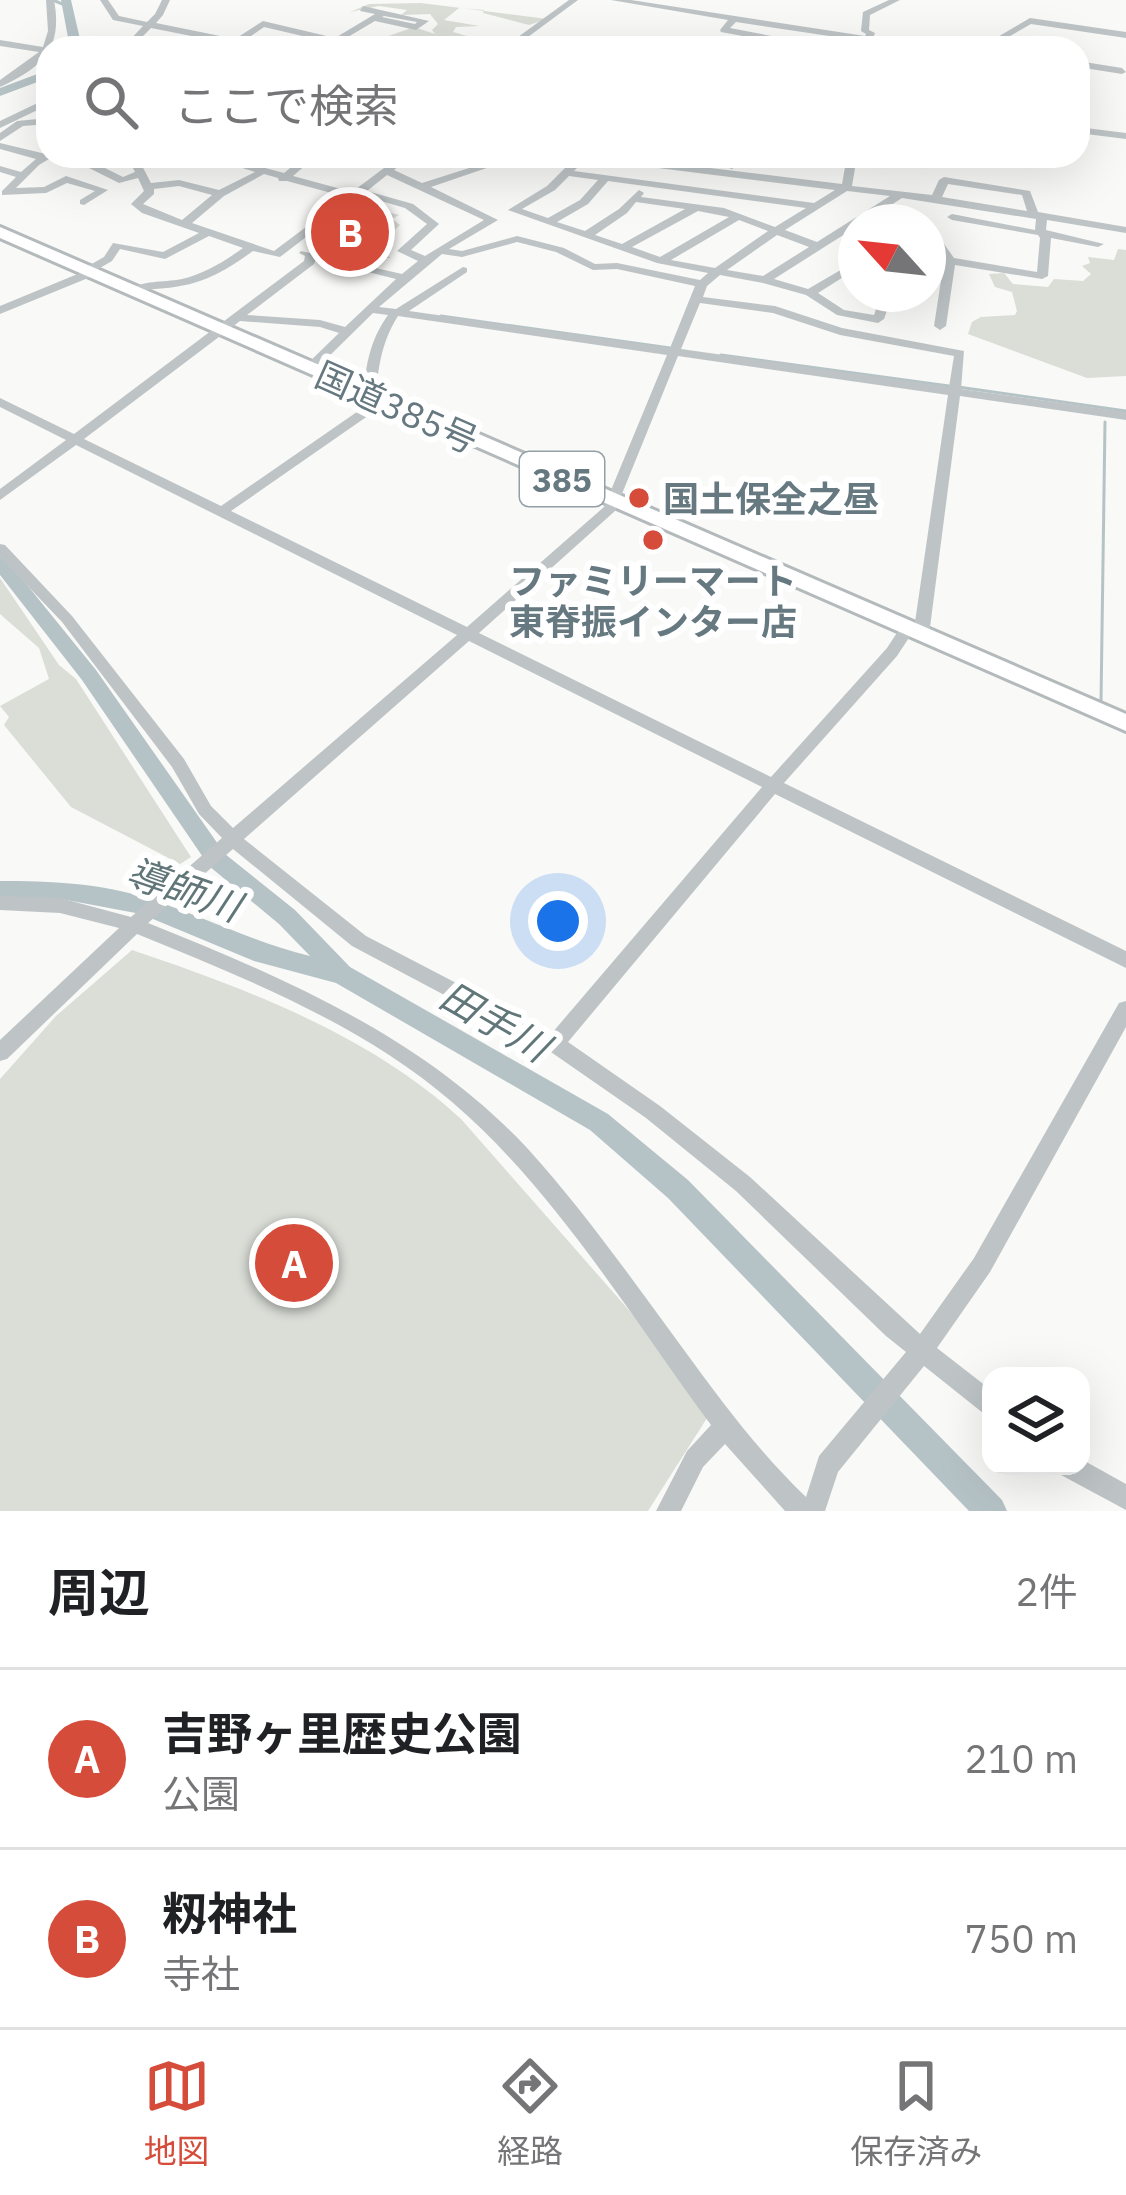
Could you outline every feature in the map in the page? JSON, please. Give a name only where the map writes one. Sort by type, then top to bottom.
[{"type":"highway","name":"国道385号","points":[[0,232],[131,292],[230,324],[309,369],[1126,723]]},
{"type":"street","points":[[50,0],[53,36]]},
{"type":"street","points":[[104,0],[116,18],[152,21]]},
{"type":"street","points":[[130,0],[124,16],[209,36]]},
{"type":"street","points":[[138,36],[166,0]]},
{"type":"street","points":[[524,36],[574,0]]},
{"type":"street","points":[[615,0],[824,36]]},
{"type":"street","points":[[870,36],[866,14],[896,0]]},
{"type":"street","points":[[345,36],[377,16],[363,9]]},
{"type":"street","points":[[734,19],[724,30],[763,36]]},
{"type":"street","points":[[1004,36],[1030,21],[1126,35]]},
{"type":"street","points":[[249,36],[263,24],[315,36]]},
{"type":"street","points":[[0,44],[36,49]]},
{"type":"street","points":[[0,84],[36,61]]},
{"type":"street","points":[[1090,66],[1123,71]]},
{"type":"street","points":[[36,108],[10,123],[0,142],[36,153]]},
{"type":"street","points":[[1090,132],[1126,136]]},
{"type":"street","points":[[5,194],[36,166]]},
{"type":"street","points":[[103,168],[123,181],[140,173]]},
{"type":"street","points":[[138,168],[150,195],[136,204],[157,216],[280,255],[391,168]]},
{"type":"street","points":[[243,168],[409,206],[434,224],[403,251],[427,260]]},
{"type":"street","points":[[283,179],[296,168]]},
{"type":"street","points":[[425,186],[480,168]]},
{"type":"street","points":[[573,168],[513,210],[661,261],[765,280],[810,293],[841,314],[878,319]]},
{"type":"street","points":[[688,168],[901,194],[1126,230]]},
{"type":"street","points":[[733,168],[755,176]]},
{"type":"street","points":[[848,187],[850,168]]},
{"type":"street","points":[[0,169],[24,176]]},
{"type":"street","points":[[387,171],[493,220],[517,239],[560,250],[593,267],[617,266],[702,284]]},
{"type":"street","points":[[705,189],[714,171]]},
{"type":"street","points":[[569,173],[817,206]]},
{"type":"street","points":[[185,223],[220,194],[260,174]]},
{"type":"street","points":[[549,222],[584,202],[606,177]]},
{"type":"street","points":[[5,194],[46,190],[66,179],[103,190],[84,202]]},
{"type":"street","points":[[935,199],[944,180],[1026,193],[1038,215],[1042,276],[950,261]]},
{"type":"street","points":[[148,187],[179,182],[220,194]]},
{"type":"street","points":[[587,235],[634,199],[646,182]]},
{"type":"street","points":[[0,1052],[231,838],[600,519],[612,501],[702,284],[716,269],[848,187]]},
{"type":"street","points":[[886,204],[901,194]]},
{"type":"street","points":[[634,199],[738,216],[817,246]]},
{"type":"street","points":[[624,247],[696,207]]},
{"type":"street","points":[[996,240],[1012,211]]},
{"type":"street","points":[[661,261],[738,216]]},
{"type":"street","points":[[952,217],[1098,244]]},
{"type":"street","points":[[309,369],[404,278],[493,220]]},
{"type":"street","points":[[0,310],[87,273],[108,259],[117,245],[165,256],[207,233]]},
{"type":"street","points":[[765,280],[838,234]]},
{"type":"street","points":[[443,251],[462,254],[517,239]]},
{"type":"street","points":[[294,245],[310,257],[404,278]]},
{"type":"street","points":[[131,292],[150,281],[169,284],[221,269],[250,248]]},
{"type":"street","points":[[940,326],[950,261],[946,255]]},
{"type":"street","points":[[0,496],[230,324],[310,262],[310,257]]},
{"type":"street","points":[[222,512],[376,398],[381,329],[396,313],[463,270]]},
{"type":"street","points":[[810,293],[838,275]]},
{"type":"street","points":[[0,292],[21,301]]},
{"type":"street","points":[[555,1044],[773,784],[914,632],[960,354],[889,343],[782,311],[694,299]]},
{"type":"street","points":[[371,309],[1126,416]]},
{"type":"street","points":[[881,312],[878,319],[889,343]]},
{"type":"street","points":[[230,324],[309,320],[347,332]]},
{"type":"street","points":[[0,402],[1126,960]]},
{"type":"street","points":[[0,548],[107,668],[178,763],[205,810],[231,838],[359,941],[555,1044],[653,1112],[742,1184],[893,1328],[982,1398]]},
{"type":"street","points":[[0,902],[76,906],[135,924],[280,987],[374,1036],[471,1107],[565,1210],[727,1425],[803,1511]]},
{"type":"street","points":[[813,1511],[828,1465],[923,1349],[982,1265],[1121,1037],[1126,1009]]},
{"type":"street","points":[[668,1511],[695,1459],[727,1425]]},
{"type":"street","points":[[1086,1475],[1126,1498]]},
{"type":"shaded area","points":[[369,4],[463,8],[444,20],[479,26],[456,27],[453,32],[467,36],[389,36],[414,27],[435,34],[432,30],[438,24],[430,14],[401,15],[407,10],[379,6],[350,12]]},
{"type":"shaded area","points":[[484,11],[547,19],[529,25]]},
{"type":"shaded area","points":[[363,205],[399,215],[392,219],[400,225],[375,247],[391,258],[372,258],[359,239],[324,235],[321,227],[341,210]]},
{"type":"shaded area","points":[[1118,249],[1126,250],[1126,376],[1087,378],[968,334],[972,322],[981,317],[1015,315],[1017,311],[1012,292],[995,287],[989,274],[1004,273],[1013,284],[1048,287],[1054,279],[1083,281],[1091,274],[1082,266],[1090,263],[1088,257],[1114,260]]},
{"type":"shaded area","points":[[0,578],[59,665],[76,679],[191,857],[180,864],[71,807],[4,725],[9,717],[0,706],[49,679],[39,648],[0,614]]},
{"type":"shaded area","points":[[132,950],[262,998],[348,1039],[426,1089],[461,1119],[714,1407],[648,1511],[0,1511],[0,1079],[56,1016]]},
{"type":"waterway","points":[[53,0],[67,6]]},
{"type":"waterway","name":"田手川","points":[[66,0],[74,36]]},
{"type":"waterway","name":"田手川","points":[[0,92],[36,78]]},
{"type":"waterway","points":[[441,316],[670,348]]},
{"type":"waterway","points":[[721,355],[949,386]]},
{"type":"waterway","points":[[958,387],[1126,411]]},
{"type":"waterway","points":[[1101,702],[1105,422]]},
{"type":"waterway","name":"田手川","points":[[0,563],[89,675],[217,860],[287,917],[342,974],[599,1122],[678,1189],[991,1511]]},
{"type":"waterway","name":"導師川","points":[[0,890],[61,890],[144,906],[262,954],[341,974]]},
{"type":"place","name":"籾神社","points":[[350,232]]},
{"type":"place","name":"国土保全之昼","points":[[639,498]]},
{"type":"place","name":"ファミリーマート 東脊振インター店","points":[[653,540]]},
{"type":"place","name":"吉野ヶ里歴史公園","points":[[294,1263]]}]
